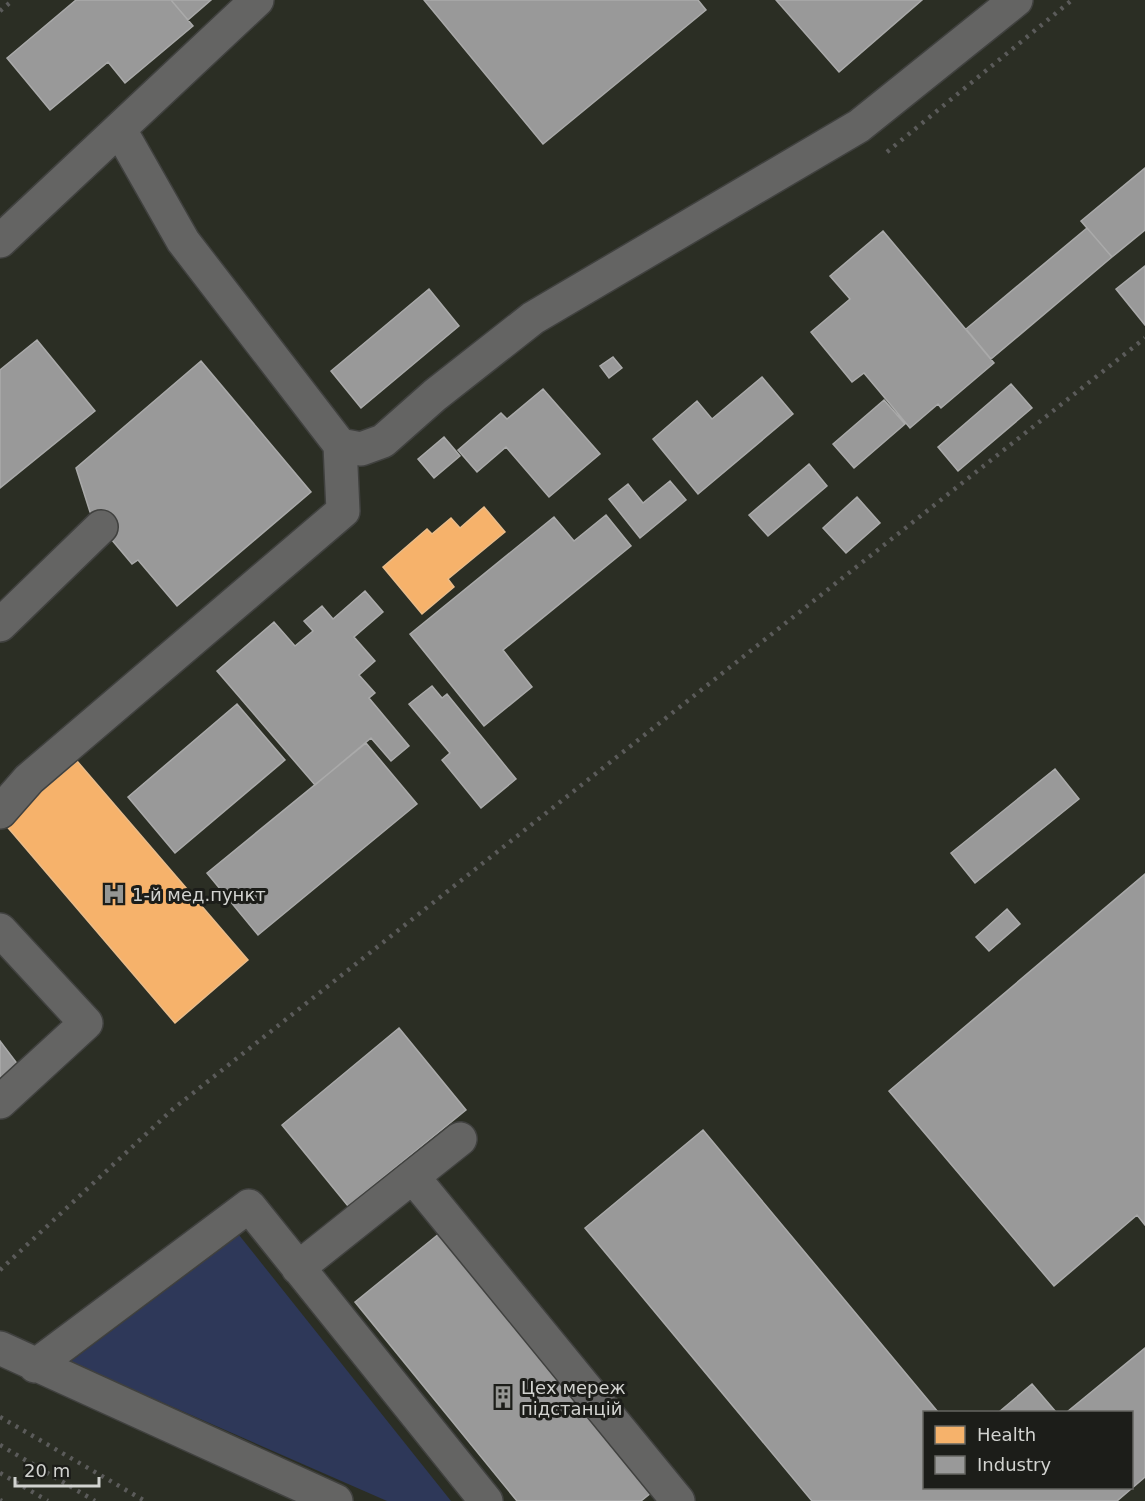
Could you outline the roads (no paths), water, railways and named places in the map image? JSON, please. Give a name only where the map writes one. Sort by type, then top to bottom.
[{"type":"lane","points":[[0,241],[257,0]]},
{"type":"lane","points":[[340,445],[361,449],[383,441],[435,395],[533,318],[859,126],[1016,0]]},
{"type":"lane","points":[[0,812],[29,779],[343,512],[340,445],[183,241],[120,130]]},
{"type":"lane","points":[[0,625],[101,527]]},
{"type":"lane","points":[[0,930],[86,1023],[0,1102]]},
{"type":"lane","points":[[298,1268],[460,1139]]},
{"type":"lane","points":[[413,1177],[678,1501]]},
{"type":"lane","points":[[35,1366],[249,1206],[486,1501]]},
{"type":"lane","points":[[0,1348],[35,1366],[336,1501]]},
{"type":"railway","points":[[0,11],[13,0]]},
{"type":"railway","points":[[887,152],[1072,0]]},
{"type":"railway","points":[[0,1270],[173,1109],[1145,338]]},
{"type":"railway","points":[[0,1417],[145,1501]]},
{"type":"railway","points":[[0,1445],[95,1501]]},
{"type":"railway","points":[[0,1473],[48,1501]]},
{"type":"place","name":"1-й мед.пункт","points":[[114,894]]},
{"type":"place","name":"Цех мереж підстанцій","points":[[503,1397]]}]
